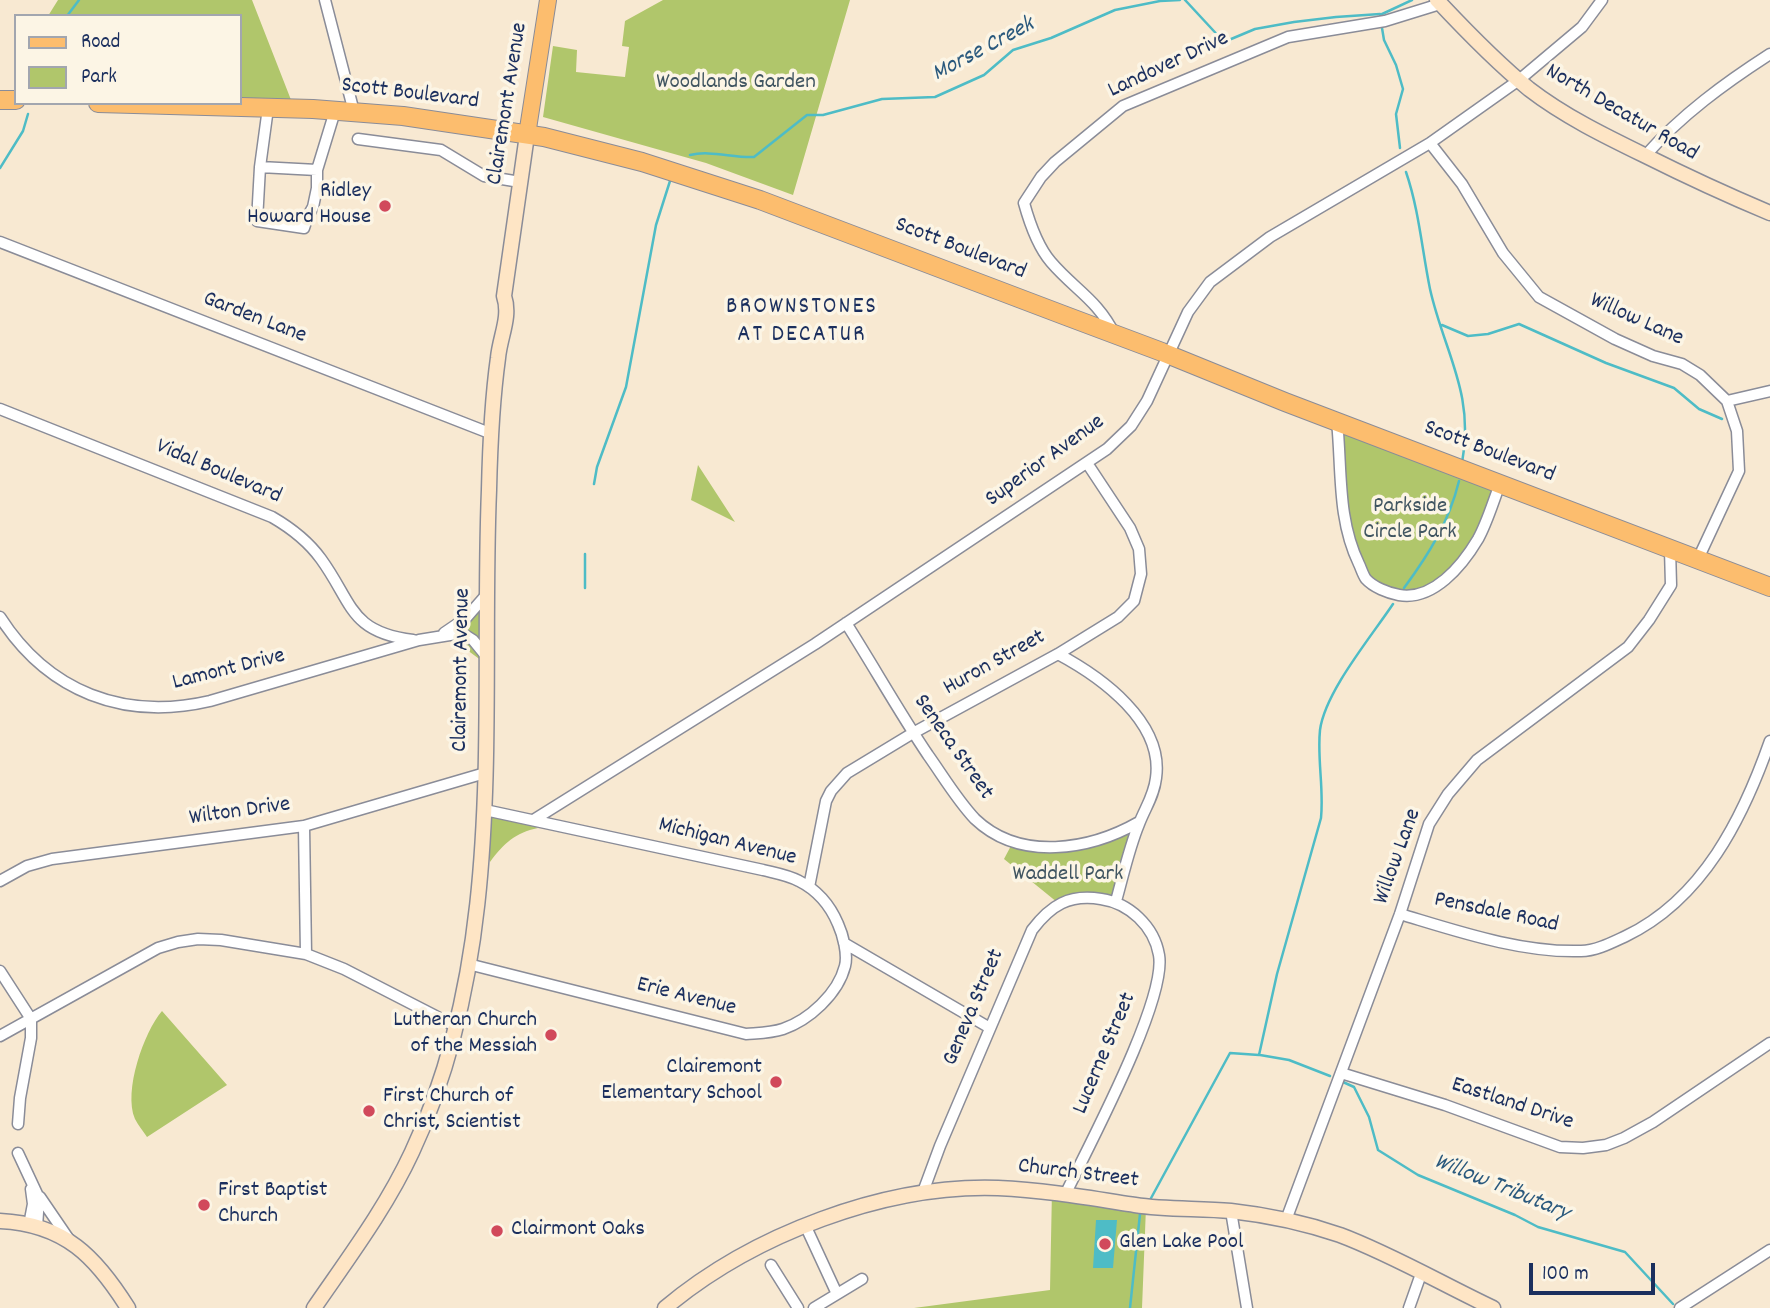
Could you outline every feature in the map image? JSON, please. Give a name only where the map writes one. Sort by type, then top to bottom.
[{"type":"highway","name":"Scott Boulevard","points":[[166,105],[344,111],[442,121],[527,135],[642,162],[760,200],[1770,587]]},
{"type":"main road","name":"Clairemont Avenue","points":[[314,1308],[367,1232],[402,1174],[434,1099],[455,1026],[468,964],[479,890],[485,810],[487,594],[492,434],[498,357],[509,308],[504,296],[548,0]]},
{"type":"main road","name":"North Decatur Road","points":[[1439,2],[1519,80],[1567,114],[1702,185],[1770,213]]},
{"type":"main road","name":"Church Street","points":[[665,1308],[695,1285],[806,1227],[856,1206],[923,1192],[996,1188],[1066,1193],[1135,1205],[1231,1211],[1286,1220],[1340,1236],[1493,1308]]},
{"type":"main road","points":[[0,1221],[33,1226],[72,1243],[103,1270],[128,1308]]},
{"type":"street","points":[[268,108],[260,167],[257,220],[304,228],[313,207],[317,170],[344,111],[325,0]]},
{"type":"street","name":"Superior Avenue","points":[[535,819],[846,623],[1087,463],[1131,426],[1147,401],[1188,312],[1210,282],[1269,237],[1430,143],[1519,80],[1582,27],[1602,0]]},
{"type":"street","name":"Landover Drive","points":[[1115,335],[1094,302],[1049,260],[1028,217],[1024,203],[1041,177],[1055,162],[1123,106],[1275,42],[1296,34],[1385,21],[1439,2]]},
{"type":"street","points":[[1646,156],[1676,124],[1717,89],[1770,54]]},
{"type":"street","points":[[358,139],[441,150],[484,176],[520,182]]},
{"type":"street","name":"Willow Lane","points":[[1430,143],[1462,184],[1503,253],[1539,297],[1615,339],[1691,370],[1727,401],[1737,431],[1739,471],[1698,559]]},
{"type":"street","points":[[260,167],[317,170]]},
{"type":"street","name":"Garden Lane","points":[[0,242],[492,434]]},
{"type":"street","points":[[1727,401],[1770,391]]},
{"type":"street","name":"Vidal Boulevard","points":[[0,409],[272,517],[292,530],[317,553],[347,605],[367,625],[389,636],[419,640]]},
{"type":"street","points":[[1337,421],[1344,520],[1355,557],[1366,579],[1384,591],[1407,596],[1420,595],[1454,570],[1478,539],[1500,484]]},
{"type":"street","name":"Huron Street","points":[[809,887],[823,812],[831,790],[847,773],[913,733],[1058,654],[1118,617],[1133,601],[1141,573],[1139,550],[1130,528],[1087,463]]},
{"type":"street","name":"Willow Lane","points":[[1286,1220],[1400,914],[1429,824],[1448,793],[1477,760],[1628,647],[1671,586],[1670,549]]},
{"type":"street","points":[[432,638],[458,624],[487,594]]},
{"type":"street","name":"Lamont Drive","points":[[0,617],[34,659],[72,687],[105,700],[148,708],[179,707],[210,701],[419,640],[456,634],[466,635],[477,642],[486,656]]},
{"type":"street","name":"Seneca Street","points":[[846,623],[913,733],[976,820],[999,835],[1034,848],[1068,846],[1096,840],[1139,822]]},
{"type":"street","points":[[1058,654],[1098,678],[1120,699],[1140,721],[1157,761],[1151,802],[1139,822],[1116,901]]},
{"type":"street","name":"Pensdale Road","points":[[1400,914],[1503,942],[1555,950],[1584,951],[1612,943],[1643,928],[1672,907],[1716,857],[1759,772],[1770,741]]},
{"type":"street","name":"Wilton Drive","points":[[0,881],[27,866],[52,859],[304,826],[485,773]]},
{"type":"street","name":"Michigan Avenue","points":[[485,810],[787,876],[809,887],[822,898],[831,911],[844,943]]},
{"type":"street","points":[[304,826],[306,954]]},
{"type":"street","name":"Geneva Street","points":[[923,1192],[1032,930],[1050,909],[1068,901],[1090,897],[1116,901]]},
{"type":"street","name":"Lucerne Street","points":[[1066,1193],[1127,1063],[1155,995],[1159,956],[1150,933],[1139,916],[1116,901]]},
{"type":"street","points":[[0,1036],[135,960],[178,942],[221,940],[306,954],[345,969],[455,1026]]},
{"type":"street","points":[[844,943],[990,1028]]},
{"type":"street","name":"Erie Avenue","points":[[468,964],[746,1034],[783,1029],[814,1011],[832,991],[846,965],[844,943]]},
{"type":"street","points":[[0,971],[31,1019],[31,1038],[18,1124]]},
{"type":"street","name":"Eastland Drive","points":[[1341,1073],[1445,1105],[1560,1147],[1583,1148],[1606,1145],[1643,1127],[1770,1043]]},
{"type":"street","points":[[18,1153],[33,1199],[33,1226]]},
{"type":"street","points":[[29,1180],[72,1243]]},
{"type":"street","points":[[33,1226],[40,1205],[38,1194]]},
{"type":"street","points":[[1231,1211],[1247,1308]]},
{"type":"street","points":[[806,1227],[837,1294]]},
{"type":"street","points":[[1680,1308],[1770,1250]]},
{"type":"street","points":[[771,1265],[799,1308]]},
{"type":"street","points":[[1409,1308],[1421,1274]]},
{"type":"street","points":[[814,1308],[862,1279]]},
{"type":"green space","points":[[58,0],[252,0],[293,105],[242,105],[242,14],[49,14]]},
{"type":"green space","name":"Woodlands Garden","points":[[663,0],[850,0],[793,195],[706,163],[543,117],[553,46],[577,50],[576,72],[625,77],[629,47],[622,46],[625,21]]},
{"type":"green space","name":"Parkside Circle Park","points":[[1340,427],[1501,494],[1464,554],[1435,583],[1403,594],[1371,580],[1348,528]]},
{"type":"green space","points":[[698,465],[735,522],[691,500]]},
{"type":"green space","points":[[481,602],[486,664],[455,641],[432,638]]},
{"type":"green space","points":[[485,809],[538,828],[511,840],[490,862]]},
{"type":"green space","name":"Waddell Park","points":[[1133,830],[1114,898],[1094,897],[1063,907],[1004,859],[1013,842],[1032,851]]},
{"type":"green space","points":[[162,1011],[227,1085],[147,1137],[135,1119],[132,1093],[142,1047]]},
{"type":"green space","points":[[1052,1190],[1146,1207],[1142,1308],[914,1308],[1050,1290]]},
{"type":"water","name":"Glen Lake Pool","points":[[1096,1220],[1117,1220],[1113,1268],[1093,1268]]},
{"type":"waterway","points":[[68,14],[79,0]]},
{"type":"waterway","name":"Morse Creek","points":[[690,155],[705,153],[754,157],[807,115],[823,115],[882,99],[935,97],[984,75],[1013,50],[1051,38],[1115,10],[1180,0]]},
{"type":"waterway","name":"Morse Creek","points":[[1185,0],[1224,42],[1255,29],[1294,22],[1380,14]]},
{"type":"waterway","points":[[1380,15],[1412,0]]},
{"type":"waterway","points":[[1382,28],[1403,89],[1396,114],[1400,148]]},
{"type":"waterway","points":[[0,168],[23,131],[28,114]]},
{"type":"waterway","points":[[1406,172],[1417,215],[1430,289],[1461,394],[1465,438],[1462,463]]},
{"type":"waterway","name":"Morse Creek","points":[[594,484],[597,467],[626,387],[656,225],[670,181]]},
{"type":"waterway","points":[[1442,325],[1468,336],[1488,334],[1519,324],[1606,363],[1674,388],[1699,409],[1722,419]]},
{"type":"waterway","points":[[1404,588],[1437,537],[1450,510],[1459,481]]},
{"type":"waterway","points":[[585,554],[585,588]]},
{"type":"waterway","points":[[1150,1200],[1230,1053],[1259,1055],[1277,974],[1321,818],[1319,741],[1324,715],[1339,682],[1393,604]]},
{"type":"waterway","name":"Willow Tributary","points":[[1260,1055],[1289,1060],[1330,1076]]},
{"type":"waterway","name":"Willow Tributary","points":[[1343,1082],[1354,1087],[1369,1117],[1378,1150],[1418,1175],[1538,1227],[1625,1252],[1673,1304]]},
{"type":"waterway","points":[[1130,1308],[1142,1211]]},
{"type":"place","name":"Ridley Howard House","points":[[385,206]]},
{"type":"place","name":"Lutheran Church of the Messiah","points":[[551,1035]]},
{"type":"place","name":"Clairemont Elementary School","points":[[776,1082]]},
{"type":"place","name":"First Church of Christ, Scientist","points":[[369,1111]]},
{"type":"place","name":"First Baptist Church","points":[[204,1205]]},
{"type":"place","name":"Clairmont Oaks","points":[[497,1231]]},
{"type":"place","name":"Glen Lake Pool","points":[[1105,1244]]},
{"type":"district","name":"BROWNSTONES AT DECATUR","points":[[802,323]]}]
